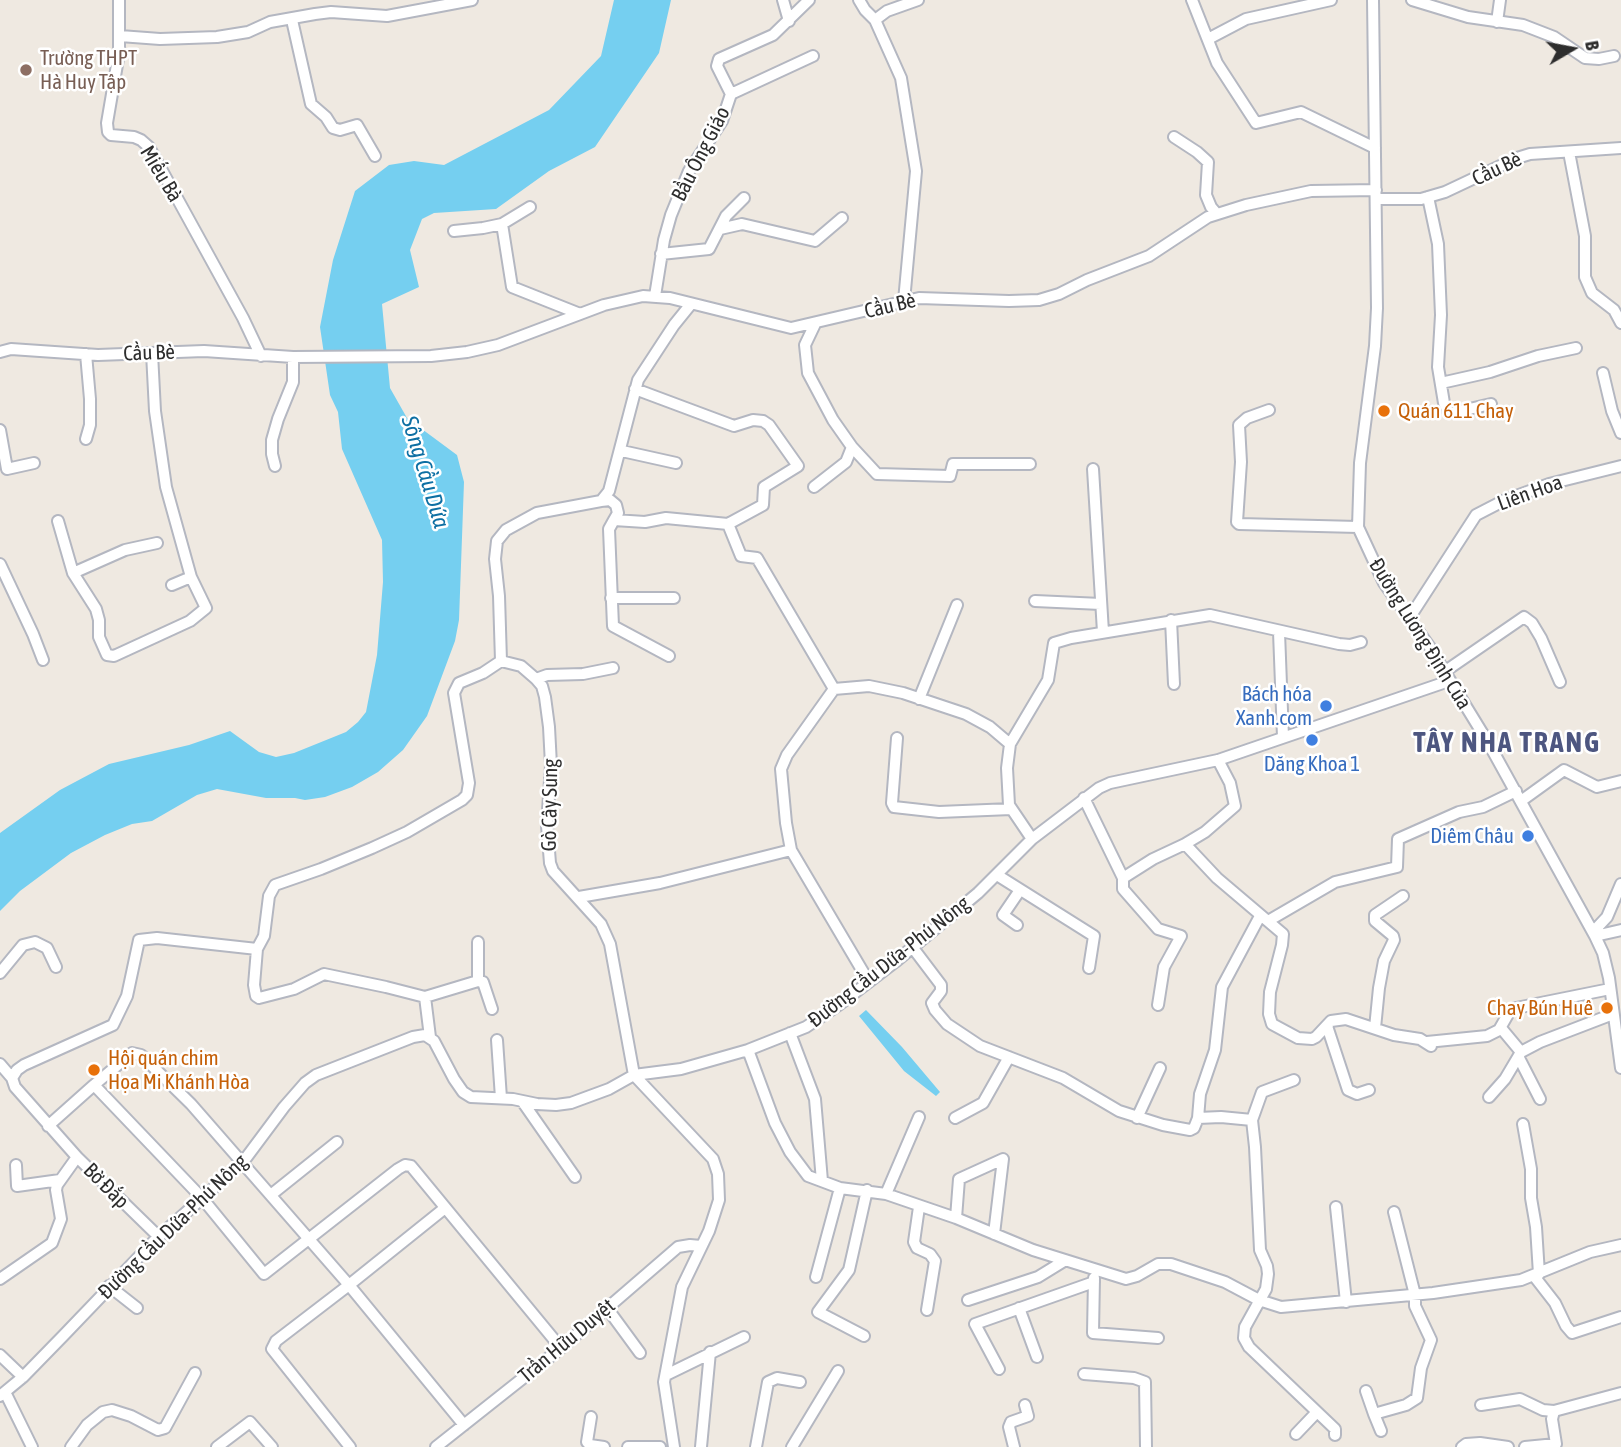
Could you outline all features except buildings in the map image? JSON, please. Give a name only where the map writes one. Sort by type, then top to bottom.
[{"type":"street","name":"Miếu Bà","points":[[119,0],[120,36],[113,101],[107,123],[108,132],[111,135],[134,137],[149,147],[261,356]]},
{"type":"street","points":[[120,36],[160,39],[218,37],[248,32],[270,22],[331,12],[387,16],[472,0]]},
{"type":"street","points":[[783,0],[789,21]]},
{"type":"street","name":"Bầu Ông Giáo","points":[[732,94],[716,66],[719,59],[773,35],[809,0]]},
{"type":"street","points":[[859,0],[869,16],[875,20],[901,78],[916,171],[904,301]]},
{"type":"street","points":[[875,20],[887,11],[918,0]]},
{"type":"street","points":[[1192,0],[1217,63],[1256,123],[1301,112],[1375,148]]},
{"type":"street","points":[[1208,39],[1245,19],[1286,4],[1331,0]]},
{"type":"street","name":"Đường Lương Định Của","points":[[1373,0],[1376,346],[1360,463],[1358,527],[1384,583],[1410,617],[1447,676],[1518,796],[1594,934],[1606,963],[1621,1068]]},
{"type":"street","points":[[1412,0],[1539,30],[1555,37],[1585,58],[1599,60],[1614,56]]},
{"type":"street","points":[[1497,22],[1500,0]]},
{"type":"street","points":[[292,20],[311,104],[326,117],[332,128],[340,130],[357,125],[374,156]]},
{"type":"street","name":"Bầu Ông Giáo","points":[[655,296],[671,215],[683,183],[695,158],[722,121],[732,94],[813,56]]},
{"type":"street","points":[[1174,137],[1208,162],[1206,195],[1217,214]]},
{"type":"street","name":"Cầu Bè","points":[[0,352],[11,349],[86,354],[204,351],[296,357],[430,356],[498,345],[622,300],[655,296],[783,327],[815,324],[904,301],[932,297],[1009,301],[1051,297],[1149,256],[1196,222],[1246,205],[1311,191],[1428,197],[1530,154],[1621,148]]},
{"type":"street","points":[[1569,152],[1585,236],[1585,277],[1592,293],[1614,310],[1621,323]]},
{"type":"street","points":[[1428,197],[1438,244],[1440,271],[1438,367],[1448,411],[1452,413],[1491,404]]},
{"type":"street","points":[[662,254],[709,249],[726,216],[744,198]]},
{"type":"street","points":[[454,231],[502,224],[530,207]]},
{"type":"street","points":[[720,229],[742,224],[815,241],[842,218]]},
{"type":"street","points":[[502,224],[512,287],[580,314]]},
{"type":"street","points":[[601,501],[609,491],[622,451],[635,389],[644,369],[691,304]]},
{"type":"street","points":[[815,324],[805,345],[808,373],[833,420],[852,447],[877,474],[950,476],[953,464],[1030,464]]},
{"type":"street","points":[[1441,383],[1577,348]]},
{"type":"street","points":[[58,521],[73,573],[96,608],[99,637],[107,655],[114,656],[190,621],[206,608],[191,577],[164,476],[155,411],[152,353]]},
{"type":"street","points":[[86,354],[90,425],[86,439]]},
{"type":"street","points":[[275,466],[272,440],[293,383],[296,357]]},
{"type":"street","points":[[1603,373],[1612,411],[1621,433]]},
{"type":"street","points":[[614,520],[645,522],[666,518],[728,524],[763,505],[764,487],[798,466],[769,425],[763,421],[753,420],[734,426],[635,389]]},
{"type":"street","points":[[1269,410],[1247,418],[1239,425],[1241,462],[1237,522],[1358,527]]},
{"type":"street","points":[[0,430],[7,469],[34,463]]},
{"type":"street","points":[[814,487],[846,462],[852,447]]},
{"type":"street","points":[[622,451],[676,463]]},
{"type":"street","name":"Liên Hoa","points":[[1410,617],[1476,515],[1505,500],[1549,484],[1621,466]]},
{"type":"street","points":[[1093,469],[1103,632]]},
{"type":"street","points":[[501,661],[495,559],[495,549],[500,536],[537,513],[610,500],[616,505],[618,513],[609,529],[613,626],[669,656]]},
{"type":"street","points":[[728,524],[741,556],[757,558],[834,688]]},
{"type":"street","points":[[73,573],[125,550],[157,543]]},
{"type":"street","points":[[0,564],[43,660]]},
{"type":"street","points":[[172,585],[191,577]]},
{"type":"street","points":[[611,598],[674,598]]},
{"type":"street","points":[[1035,601],[1101,604]]},
{"type":"street","points":[[919,699],[957,605]]},
{"type":"street","points":[[1032,839],[1011,809],[1007,782],[1010,744],[1048,680],[1054,643],[1103,632],[1210,615],[1339,644],[1361,642]]},
{"type":"street","name":"Đường Cầu Dứa-Phú Nông","points":[[3,1394],[23,1377],[159,1237],[243,1161],[284,1107],[305,1083],[316,1075],[413,1037],[430,1037],[463,1092],[471,1097],[556,1105],[571,1103],[609,1089],[634,1075],[692,1066],[748,1050],[806,1027],[869,982],[913,948],[997,875],[1032,839],[1084,798],[1110,783],[1218,760],[1447,676],[1524,617],[1532,623],[1541,638],[1560,681]]},
{"type":"street","points":[[1171,620],[1174,684]]},
{"type":"street","points":[[1279,632],[1283,737]]},
{"type":"street","points":[[492,1009],[483,982],[425,997],[324,974],[294,989],[259,998],[254,985],[257,949],[264,936],[269,896],[275,885],[372,848],[407,832],[463,800],[467,795],[469,783],[454,693],[459,683],[483,673],[501,661],[521,666],[536,679],[547,675],[583,674],[613,668]]},
{"type":"street","name":"Gò Cây Sung","points":[[536,679],[545,696],[550,740],[547,826],[550,863],[553,871],[601,924],[610,944],[634,1075]]},
{"type":"street","points":[[834,688],[869,686],[919,699],[978,719],[1010,744]]},
{"type":"street","points":[[834,688],[783,764],[786,823],[791,850],[869,982]]},
{"type":"street","points":[[897,738],[892,803],[894,807],[939,812],[1011,809]]},
{"type":"street","points":[[1123,878],[1205,832],[1235,806],[1230,783],[1218,760]]},
{"type":"street","points":[[913,948],[941,985],[932,1003],[947,1024],[980,1046],[1063,1078],[1119,1111],[1187,1130],[1194,1128],[1198,1118],[1200,1094],[1215,1051],[1222,987],[1264,918],[1335,882],[1397,867],[1398,839],[1458,812],[1518,796],[1564,770],[1597,787],[1621,780]]},
{"type":"street","points":[[1084,798],[1123,878],[1123,889],[1158,929],[1181,936],[1164,967],[1158,1004]]},
{"type":"street","points":[[1185,844],[1202,863],[1280,930],[1284,938],[1270,992],[1269,1019],[1283,1032],[1306,1040],[1316,1037],[1331,1021],[1346,1019],[1384,1033],[1429,1044],[1478,1038],[1501,1028],[1504,1017],[1511,1009],[1610,989]]},
{"type":"street","points":[[579,897],[660,883],[791,850]]},
{"type":"street","points":[[997,875],[1094,936],[1089,968]]},
{"type":"street","points":[[1594,934],[1607,917],[1621,884]]},
{"type":"street","points":[[1017,925],[1003,915],[1020,890]]},
{"type":"street","points":[[1375,1028],[1384,961],[1394,940],[1374,918],[1377,912],[1403,896]]},
{"type":"street","points":[[1594,934],[1621,930]]},
{"type":"street","points":[[12,1078],[24,1065],[113,1025],[127,996],[139,940],[157,938],[257,949]]},
{"type":"street","points":[[0,973],[23,945],[35,942],[47,948],[56,967]]},
{"type":"street","points":[[478,942],[478,982]]},
{"type":"street","points":[[425,997],[430,1037]]},
{"type":"street","points":[[1489,1097],[1520,1055],[1539,1042],[1613,1014]]},
{"type":"street","points":[[1327,1026],[1348,1090],[1357,1094],[1369,1090]]},
{"type":"street","points":[[1501,1028],[1520,1055],[1540,1099]]},
{"type":"street","points":[[790,1033],[815,1099],[822,1181]]},
{"type":"street","points":[[497,1040],[501,1098]]},
{"type":"street","points":[[748,1050],[775,1124],[790,1152],[808,1176],[840,1188],[886,1194],[956,1218],[1064,1261],[1126,1279],[1157,1264],[1171,1264],[1226,1283],[1259,1300],[1281,1307],[1415,1295],[1521,1280],[1590,1252],[1621,1245]]},
{"type":"street","points":[[48,1126],[132,1053],[141,1055],[191,1104],[272,1194],[464,1425]]},
{"type":"street","points":[[956,1118],[982,1103],[1009,1057]]},
{"type":"street","points":[[0,1063],[21,1094],[77,1157]]},
{"type":"street","points":[[1137,1118],[1160,1068]]},
{"type":"street","points":[[634,1075],[713,1159],[718,1174],[719,1200],[709,1231],[682,1287],[666,1375],[665,1396],[674,1447]]},
{"type":"street","points":[[1294,1080],[1262,1092],[1252,1121],[1260,1250],[1268,1274],[1266,1289],[1245,1327],[1244,1338],[1249,1347],[1335,1429],[1335,1435]]},
{"type":"street","points":[[94,1085],[202,1198],[264,1274],[405,1165],[411,1166],[561,1349]]},
{"type":"street","points":[[522,1101],[575,1177]]},
{"type":"street","points":[[886,1194],[919,1117]]},
{"type":"street","points":[[1198,1118],[1222,1117],[1252,1121]]},
{"type":"street","points":[[1523,1124],[1531,1169],[1537,1275],[1572,1333],[1621,1317]]},
{"type":"street","points":[[272,1194],[337,1142]]},
{"type":"street","name":"Bờ Đắp","points":[[0,1279],[52,1243],[61,1219],[56,1190],[77,1157],[159,1237]]},
{"type":"street","points":[[956,1218],[959,1180],[1003,1159],[994,1234]]},
{"type":"street","points":[[16,1165],[17,1186],[60,1180]]},
{"type":"street","points":[[816,1277],[840,1188]]},
{"type":"street","points":[[864,1336],[818,1312],[849,1270],[867,1190]]},
{"type":"street","points":[[919,1207],[914,1242],[917,1248],[930,1254],[935,1261],[927,1310]]},
{"type":"street","points":[[1336,1207],[1346,1302]]},
{"type":"street","points":[[350,1447],[272,1349],[276,1341],[444,1208]]},
{"type":"street","points":[[1374,1414],[1413,1401],[1419,1393],[1421,1368],[1431,1340],[1415,1306],[1415,1295],[1394,1212]]},
{"type":"street","name":"Trần Hữu Duyệt","points":[[436,1447],[561,1349],[678,1247],[701,1246]]},
{"type":"street","points":[[968,1300],[1038,1277],[1064,1261]]},
{"type":"street","points":[[1094,1269],[1093,1333],[1158,1338]]},
{"type":"street","points":[[999,1368],[975,1324],[1094,1282]]},
{"type":"street","points":[[109,1286],[137,1308]]},
{"type":"street","points":[[607,1308],[640,1353]]},
{"type":"street","points":[[1019,1308],[1037,1357]]},
{"type":"street","points":[[666,1375],[744,1337]]},
{"type":"street","points":[[701,1447],[710,1352]]},
{"type":"street","points":[[0,1355],[23,1377]]},
{"type":"street","points":[[792,1447],[838,1371]]},
{"type":"street","points":[[71,1447],[86,1425],[107,1411],[119,1411],[158,1430],[164,1428],[173,1417],[195,1373]]},
{"type":"street","points":[[1084,1374],[1134,1378],[1146,1382],[1146,1447]]},
{"type":"street","points":[[756,1447],[768,1382],[777,1378],[800,1382]]},
{"type":"street","points":[[1366,1391],[1381,1431]]},
{"type":"street","points":[[3,1394],[33,1447]]},
{"type":"street","points":[[1481,1405],[1520,1399],[1543,1410],[1554,1411],[1621,1394]]},
{"type":"street","points":[[1014,1447],[1010,1424],[1028,1416],[1025,1405]]},
{"type":"street","points":[[1525,1447],[1556,1444],[1552,1419],[1554,1411]]},
{"type":"street","points":[[1296,1434],[1317,1412]]},
{"type":"street","points":[[591,1417],[587,1442],[604,1447]]},
{"type":"street","points":[[217,1447],[250,1422],[272,1447]]},
{"type":"street","points":[[1462,1447],[1480,1443],[1508,1447]]},
{"type":"street","points":[[628,1447],[660,1447]]},
{"type":"water","name":"Sông Cầu Dứa","points":[[614,0],[671,0],[659,53],[595,147],[549,171],[496,209],[434,213],[422,219],[410,250],[419,287],[382,304],[390,388],[407,418],[457,455],[464,482],[459,620],[455,641],[427,716],[403,750],[378,772],[352,787],[325,797],[305,800],[266,798],[217,789],[197,795],[152,821],[132,824],[71,853],[20,891],[0,911],[0,833],[60,790],[109,764],[189,745],[230,731],[259,752],[276,757],[294,753],[346,732],[366,712],[377,655],[383,582],[382,540],[342,449],[338,412],[330,395],[320,327],[333,260],[355,191],[389,165],[414,161],[444,165],[549,110],[601,56]]},
{"type":"water","points":[[866,1010],[940,1092],[936,1096],[904,1071],[859,1016]]},
{"type":"place","name":"Trường THPT Hà Huy Tập","points":[[26,70]]},
{"type":"place","name":"Quán 611 Chay","points":[[1384,411]]},
{"type":"place","name":"Bách hóa Xanh.com","points":[[1326,706]]},
{"type":"place","name":"Dăng Khoa 1","points":[[1312,740]]},
{"type":"place","name":"Diêm Châu","points":[[1528,836]]},
{"type":"place","name":"Chay Bún Huê","points":[[1607,1008]]},
{"type":"place","name":"Hội quán chim Họa Mi Khánh Hòa","points":[[94,1070]]},
{"type":"district","name":"TÂY NHA TRANG","points":[[1507,743]]}]
